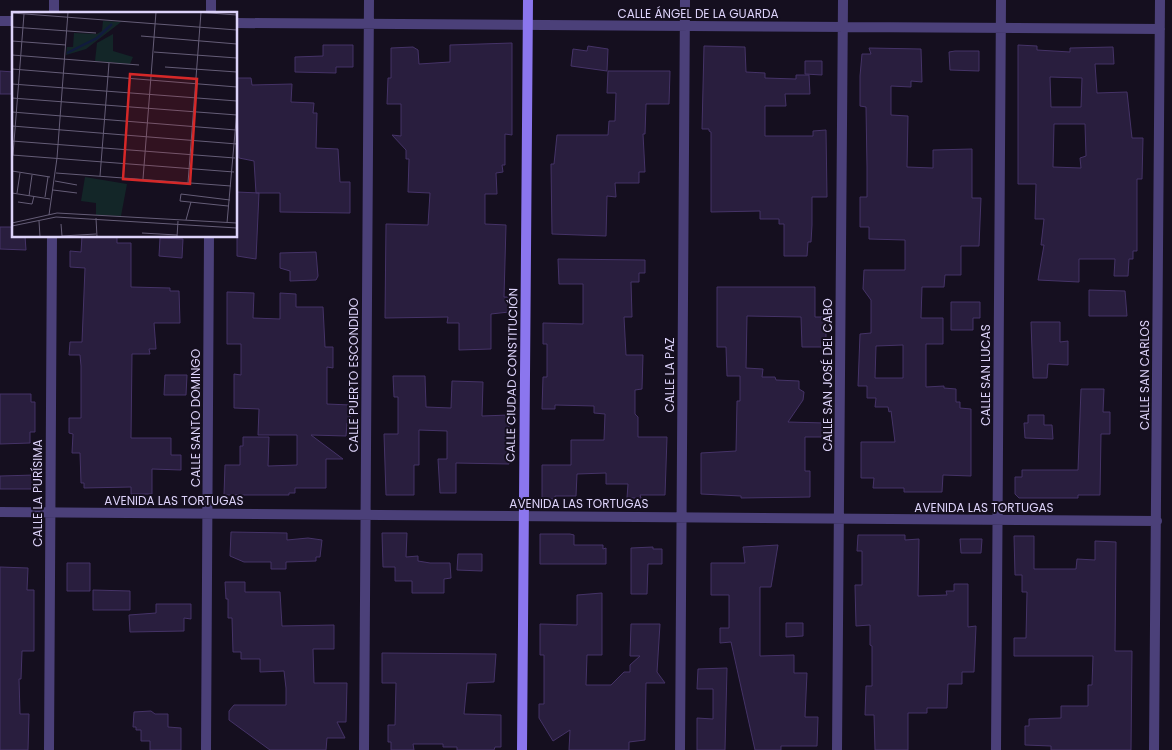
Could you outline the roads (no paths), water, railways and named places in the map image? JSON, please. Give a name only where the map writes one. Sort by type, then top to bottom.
[{"type":"street","name":"CALLE PUERTO ESCONDIDO","points":[[364,750],[369,0]]},
{"type":"street","name":"CALLE CIUDAD CONSTITUCIÓN","points":[[522,750],[528,0]]},
{"type":"street","name":"CALLE LA PAZ","points":[[680,750],[685,0]]},
{"type":"street","name":"CALLE SAN JOSÉ DEL CABO","points":[[838,750],[843,0]]},
{"type":"street","name":"CALLE SAN LUCAS","points":[[996,750],[1001,0]]},
{"type":"street","name":"CALLE SAN CARLOS","points":[[1154,750],[1160,0]]},
{"type":"street","name":"CALLE ÁNGEL DE LA GUARDA","points":[[238,24],[1160,29]]},
{"type":"street","name":"CALLE LA PURÍSIMA","points":[[48,750],[52,238]]},
{"type":"street","name":"CALLE SANTO DOMINGO","points":[[206,750],[209,238]]},
{"type":"street","name":"AVENIDA LAS TORTUGAS","points":[[0,512],[1157,521]]}]
